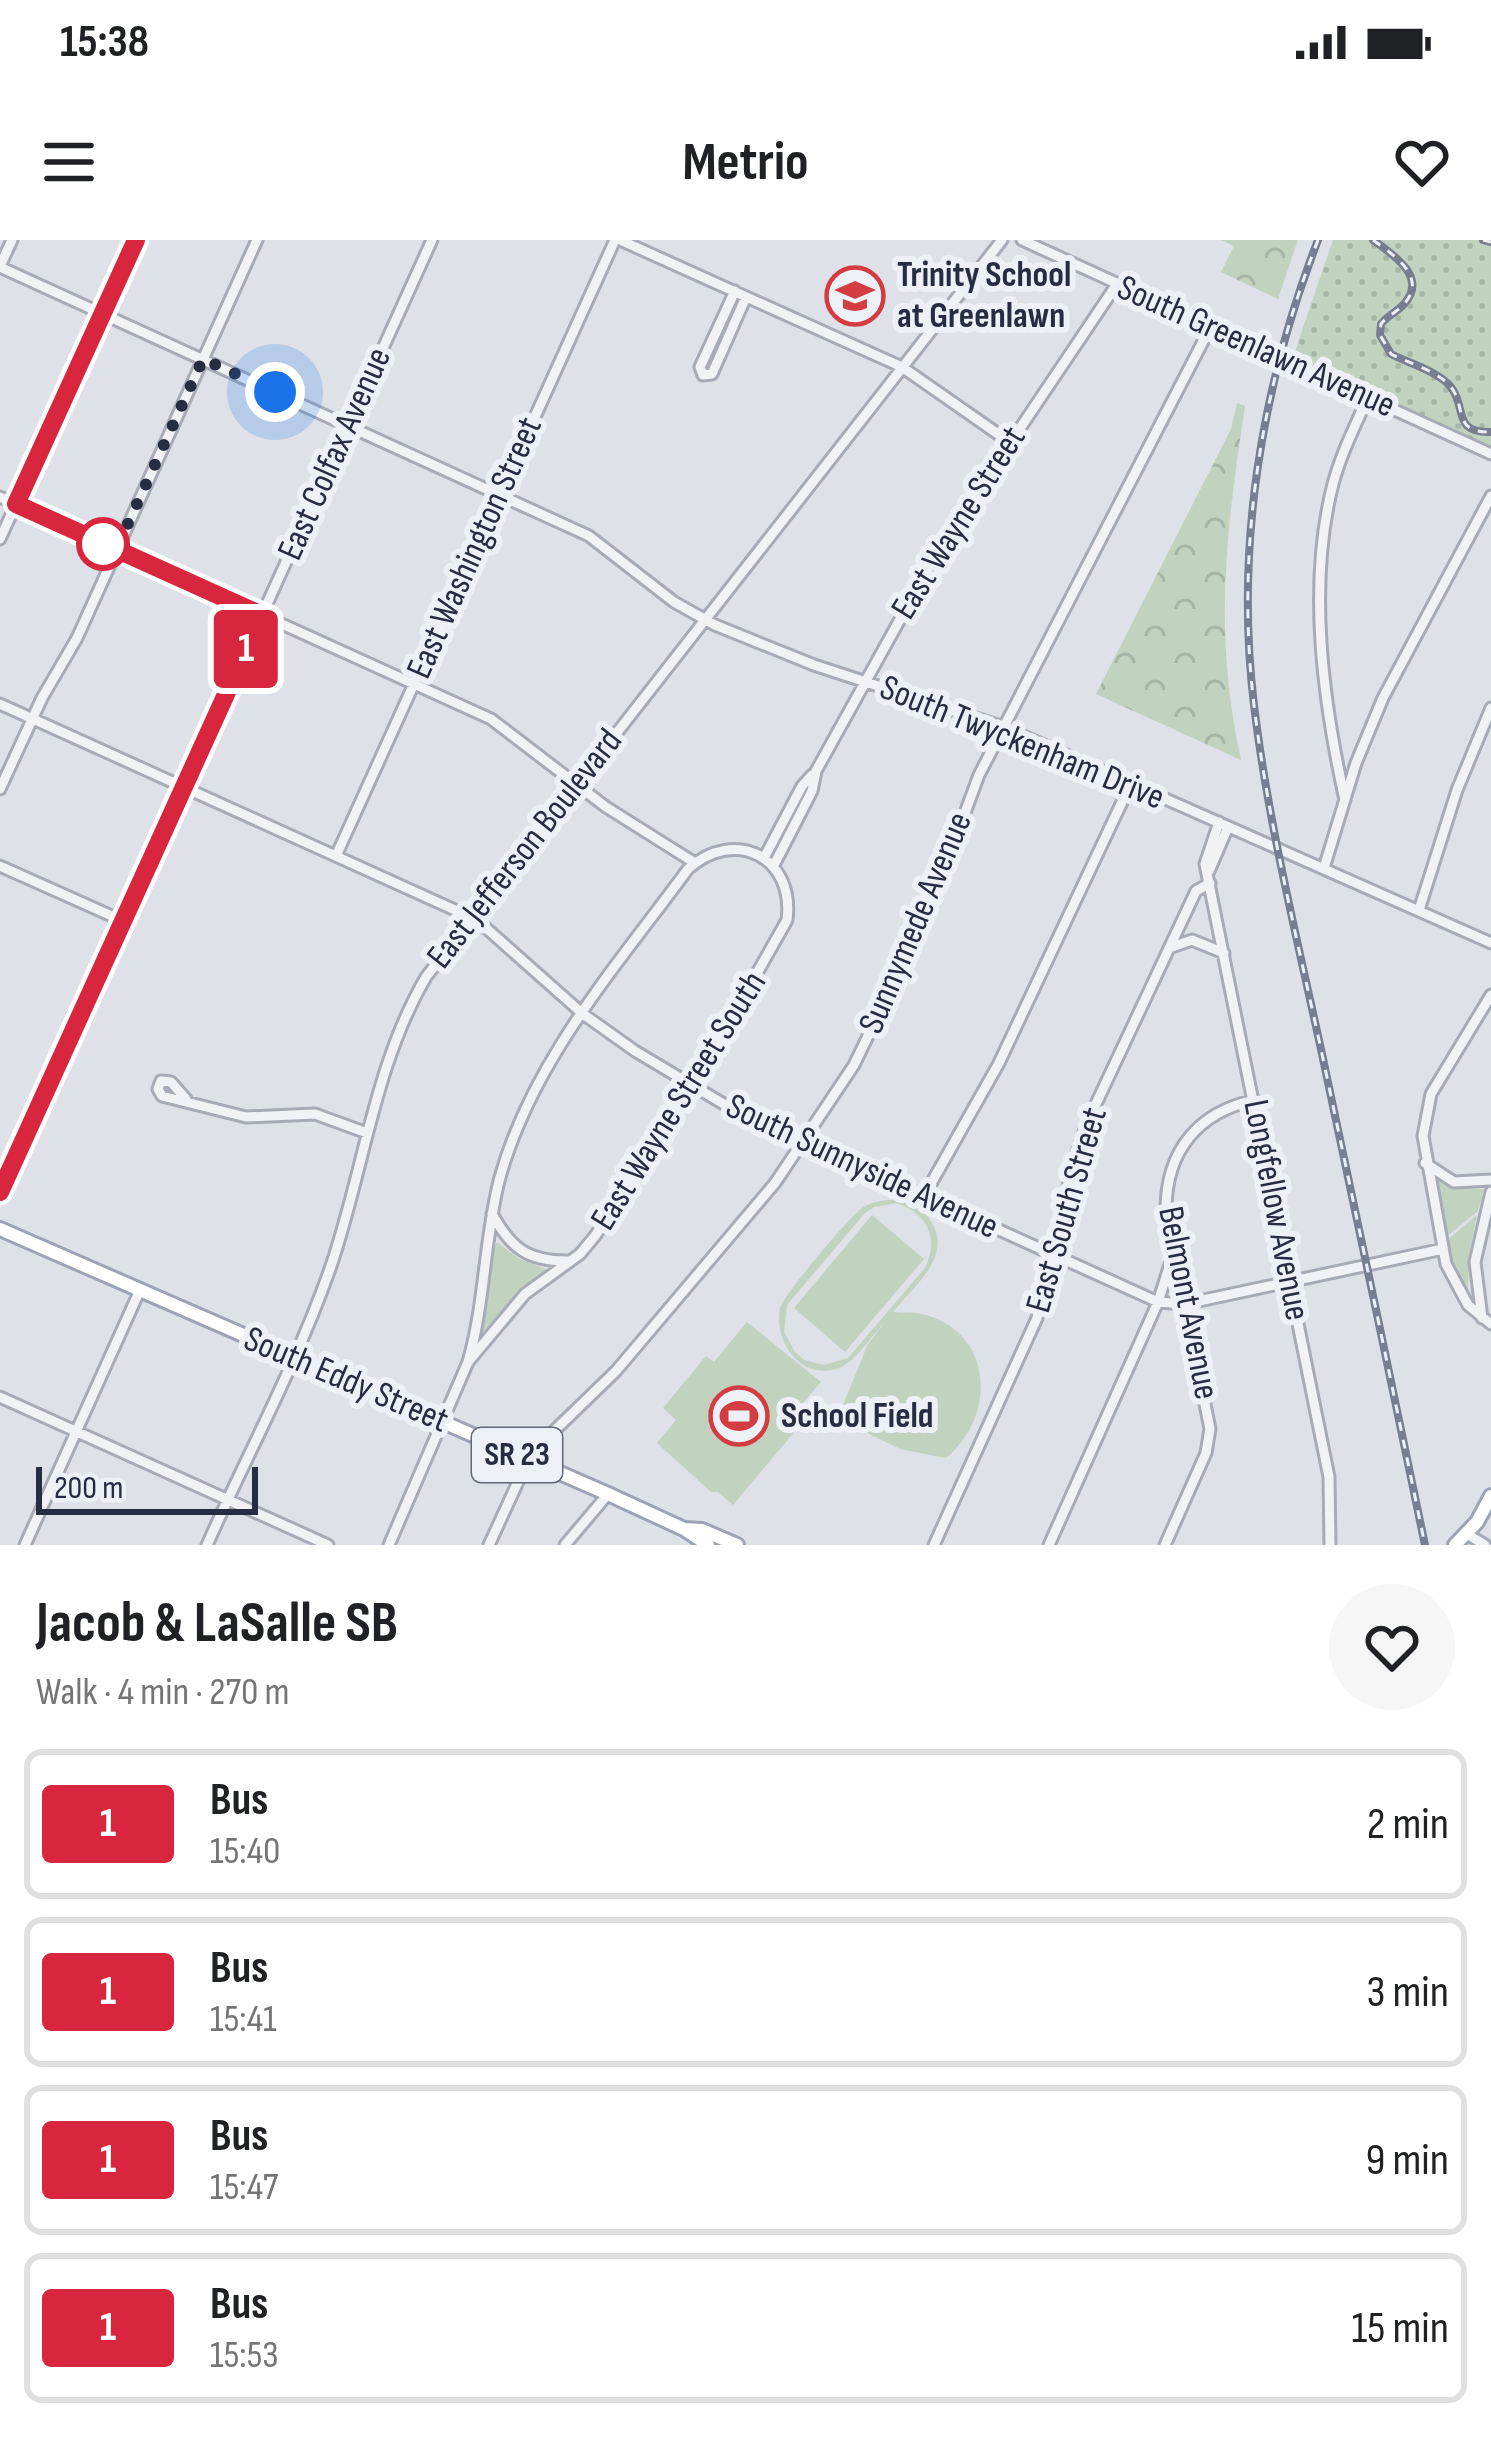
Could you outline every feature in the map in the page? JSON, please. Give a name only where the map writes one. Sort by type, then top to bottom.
[{"type":"main road","points":[[136,240],[16,504],[262,615]]},
{"type":"main road","name":"East Colfax Avenue","points":[[0,1192],[262,615]]},
{"type":"main road","name":"SR 23","points":[[0,1228],[140,1290]]},
{"type":"main road","name":"South Eddy Street","points":[[140,1290],[608,1494],[708,1545]]},
{"type":"main road","points":[[1455,1545],[1491,1496]]},
{"type":"main road","name":"South Eddy Street","points":[[684,1529],[702,1530],[737,1545]]},
{"type":"street","points":[[0,267],[12,240]]},
{"type":"street","points":[[0,789],[77,638],[257,240]]},
{"type":"street","name":"East Colfax Avenue","points":[[262,615],[432,240]]},
{"type":"street","points":[[618,240],[902,367],[1008,441]]},
{"type":"street","name":"East Washington Street","points":[[336,856],[618,240]]},
{"type":"street","name":"East Jefferson Boulevard","points":[[207,1545],[331,1266],[382,1077],[406,1015],[436,961],[1002,240]]},
{"type":"street","name":"South Greenlawn Avenue","points":[[1022,240],[1491,454]]},
{"type":"street","name":"South Twyckenham Drive","points":[[0,267],[589,536],[674,602],[705,620],[775,651],[1003,727],[1491,943]]},
{"type":"street","name":"East Wayne Street","points":[[773,867],[864,680],[939,549],[1117,284]]},
{"type":"street","points":[[735,292],[700,367],[703,375],[712,374],[746,297]]},
{"type":"street","name":"Sunnymede Avenue","points":[[489,1545],[531,1461],[552,1433],[616,1371],[806,1142],[872,1032],[1003,727],[1211,326]]},
{"type":"street","points":[[1345,800],[1331,732],[1324,658],[1324,541],[1336,473],[1368,398]]},
{"type":"street","points":[[1324,868],[1364,743],[1392,677],[1491,496]]},
{"type":"street","points":[[0,497],[16,504],[0,539]]},
{"type":"street","points":[[262,615],[491,718],[649,836],[694,863]]},
{"type":"street","name":"South Sunnyside Avenue","points":[[0,704],[470,916],[583,1014],[694,1087],[1159,1302],[1185,1304],[1443,1249]]},
{"type":"street","points":[[1419,910],[1457,790],[1491,708]]},
{"type":"street","name":"East Wayne Street","points":[[764,858],[802,786],[816,772]]},
{"type":"street","points":[[924,1196],[999,1063],[1131,783]]},
{"type":"street","name":"Longfellow Avenue","points":[[1223,825],[1206,854],[1209,880],[1329,1477],[1330,1545]]},
{"type":"street","points":[[389,1545],[468,1362],[506,1157],[550,1059],[694,863],[730,848],[764,858],[773,867]]},
{"type":"street","points":[[0,866],[123,921]]},
{"type":"street","name":"East Wayne Street South","points":[[468,1362],[525,1294],[595,1236],[694,1087],[785,929],[788,901],[773,867]]},
{"type":"street","name":"East South Street","points":[[934,1545],[1037,1318],[1087,1123],[1196,891],[1209,880]]},
{"type":"street","points":[[1169,948],[1192,940],[1223,953]]},
{"type":"street","points":[[1486,1321],[1458,1291],[1443,1249],[1425,1163],[1424,1123],[1431,1094],[1491,995]]},
{"type":"street","points":[[186,1099],[246,1117],[326,1116],[367,1133]]},
{"type":"street","name":"Belmont Avenue","points":[[1165,1545],[1206,1453],[1210,1429],[1173,1249],[1166,1191],[1175,1156],[1191,1132],[1226,1107],[1256,1100]]},
{"type":"street","points":[[1425,1163],[1454,1182],[1491,1180]]},
{"type":"street","points":[[1486,1321],[1475,1262],[1491,1192]]},
{"type":"street","points":[[492,1214],[506,1238],[526,1255],[569,1261]]},
{"type":"street","points":[[1049,1545],[1159,1302],[1173,1249]]},
{"type":"street","points":[[25,1545],[140,1290]]},
{"type":"street","points":[[0,1397],[328,1545]]},
{"type":"street","points":[[568,1544],[608,1494]]},
{"type":"street","points":[[1467,1534],[1485,1545]]},
{"type":"green space","points":[[1221,240],[1298,240],[1278,299],[1221,272],[1234,246]]},
{"type":"green space","points":[[1333,240],[1491,240],[1491,448],[1293,357]]},
{"type":"green space","points":[[1237,403],[1245,406],[1232,496],[1225,625],[1241,760],[1096,694],[1231,429]]},
{"type":"green space","points":[[1435,1182],[1454,1187],[1484,1189],[1478,1211],[1445,1238]]},
{"type":"green space","points":[[885,1200],[907,1202],[922,1210],[938,1246],[928,1270],[893,1312],[922,1314],[946,1323],[975,1356],[980,1377],[974,1420],[946,1458],[900,1449],[845,1422],[841,1410],[868,1344],[884,1323],[852,1360],[826,1371],[802,1364],[781,1334],[780,1308],[804,1273],[855,1214]],"holes":[[[897,1203],[928,1228],[931,1246],[925,1268],[848,1358],[824,1365],[804,1360],[784,1332],[787,1305],[865,1213]]]},
{"type":"green space","points":[[872,1215],[924,1259],[845,1352],[794,1308]]},
{"type":"green space","points":[[1477,1215],[1468,1294],[1450,1264],[1446,1241]]},
{"type":"green space","points":[[497,1242],[519,1259],[546,1269],[484,1332],[491,1253]]},
{"type":"green space","name":"School Field","points":[[747,1322],[821,1382],[802,1404],[811,1412],[733,1505],[711,1492],[657,1443],[676,1420],[663,1408],[706,1356],[714,1362]]},
{"type":"railway","points":[[1318,240],[1281,353],[1268,410],[1251,528],[1249,646],[1275,836],[1425,1545]]},
{"type":"railway","points":[[1373,240],[1405,267],[1412,285],[1404,304],[1381,324],[1380,335],[1391,354],[1445,381],[1456,395],[1465,424],[1491,432]]},
{"type":"railway","points":[[1483,240],[1491,242]]},
{"type":"bus line","name":"1","points":[[0,1192],[262,615],[16,504],[136,240]]},
{"type":"place","name":"Trinity School at Greenlawn","points":[[855,296]]},
{"type":"place","name":"School Field","points":[[739,1416]]},
{"type":"route","points":[[103,544],[116,550],[203,359],[275,392]]}]
